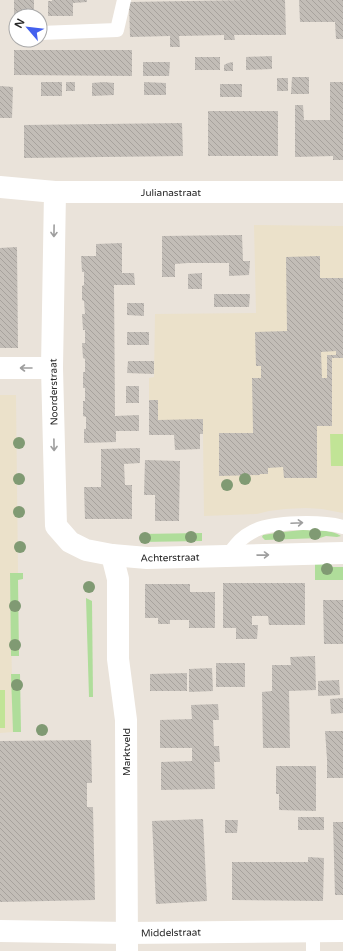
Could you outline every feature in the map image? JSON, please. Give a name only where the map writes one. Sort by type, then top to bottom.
[{"type":"street","name":"Julianastraat","points":[[0,187],[55,192],[343,192]]},
{"type":"street","name":"Noorderstraat","points":[[55,192],[52,368],[56,526],[70,542],[86,550],[112,555]]},
{"type":"street","points":[[0,368],[52,368]]},
{"type":"street","name":"Achterstraat","points":[[112,555],[147,558],[343,553]]},
{"type":"street","name":"Marktveld","points":[[112,555],[118,579],[118,659],[126,720],[127,942]]},
{"type":"street","name":"Middelstraat","points":[[0,931],[127,942],[313,941],[343,931]]},
{"type":"lane","points":[[48,33],[117,30],[124,0]]},
{"type":"lane","points":[[228,556],[240,540],[262,527],[297,523],[318,523],[343,527]]},
{"type":"shaded area","points":[[254,225],[343,226],[343,513],[306,508],[285,509],[257,514],[204,516],[203,434],[149,435],[149,378],[154,377],[155,314],[256,313]]},
{"type":"shaded area","points":[[0,395],[16,395],[18,573],[10,574],[13,732],[0,733]]},
{"type":"green space","points":[[330,434],[343,434],[343,466],[331,466]]},
{"type":"green space","points":[[303,530],[327,531],[341,536],[265,540],[262,537],[263,535]]},
{"type":"green space","points":[[202,533],[202,541],[141,542],[141,534]]},
{"type":"green space","points":[[315,564],[331,564],[332,567],[343,567],[343,580],[315,580]]},
{"type":"green space","points":[[10,573],[23,573],[23,579],[18,580],[19,656],[11,656]]},
{"type":"green space","points":[[86,598],[92,601],[93,697],[89,697]]},
{"type":"green space","points":[[11,674],[20,674],[21,732],[13,732]]},
{"type":"green space","points":[[0,690],[5,690],[5,728],[0,728]]},
{"type":"building","points":[[14,0],[34,0],[34,8],[14,8]]},
{"type":"building","points":[[87,0],[87,2],[73,3],[73,16],[48,16],[48,1]]},
{"type":"building","points":[[285,0],[286,35],[234,35],[235,40],[224,40],[224,35],[179,36],[180,47],[170,47],[170,36],[130,37],[129,2]]},
{"type":"building","points":[[299,0],[343,0],[343,39],[336,39],[335,22],[300,22]]},
{"type":"building","points":[[14,50],[132,50],[132,76],[14,75]]},
{"type":"building","points":[[272,56],[272,69],[246,70],[246,57]]},
{"type":"building","points":[[195,57],[220,57],[220,70],[195,70]]},
{"type":"building","points":[[143,62],[170,62],[169,76],[143,76]]},
{"type":"building","points":[[233,62],[233,71],[224,71],[224,65]]},
{"type":"building","points":[[292,77],[309,77],[309,94],[291,94]]},
{"type":"building","points":[[277,78],[288,78],[288,91],[277,91]]},
{"type":"building","points":[[41,82],[62,82],[62,96],[41,96]]},
{"type":"building","points":[[66,82],[75,82],[75,91],[66,91]]},
{"type":"building","points":[[144,82],[166,83],[166,95],[144,95]]},
{"type":"building","points":[[330,82],[343,82],[343,160],[333,160],[333,156],[295,157],[295,105],[303,105],[304,120],[330,120]]},
{"type":"building","points":[[92,83],[114,83],[114,95],[92,96]]},
{"type":"building","points":[[220,84],[242,84],[242,97],[220,97]]},
{"type":"building","points":[[0,86],[13,87],[12,118],[0,118]]},
{"type":"building","points":[[208,111],[278,111],[278,156],[208,156]]},
{"type":"building","points":[[182,123],[183,156],[24,158],[24,125]]},
{"type":"building","points":[[242,235],[243,261],[250,261],[249,275],[229,276],[229,263],[188,263],[175,264],[175,277],[162,277],[162,236]]},
{"type":"building","points":[[122,243],[122,273],[134,273],[135,285],[114,285],[115,416],[139,415],[139,431],[116,431],[116,442],[84,443],[86,417],[83,416],[85,388],[83,388],[83,372],[85,372],[85,359],[83,358],[82,343],[85,343],[85,330],[83,330],[82,314],[85,314],[84,301],[82,300],[84,272],[82,272],[81,256],[96,256],[96,244]]},
{"type":"building","points":[[17,247],[18,348],[0,348],[0,248]]},
{"type":"building","points":[[320,256],[320,278],[343,278],[343,358],[332,358],[332,426],[317,426],[317,478],[284,478],[283,467],[268,468],[268,474],[219,476],[219,433],[253,433],[252,378],[261,378],[261,366],[256,366],[255,332],[287,331],[286,257]],"holes":[[[336,351],[336,355],[327,355],[327,378],[322,378],[321,352]]]},
{"type":"building","points":[[202,273],[202,289],[188,289],[188,274]]},
{"type":"building","points":[[214,294],[250,294],[249,307],[214,307]]},
{"type":"building","points":[[127,303],[144,303],[144,316],[127,315]]},
{"type":"building","points":[[127,332],[149,332],[149,345],[127,345]]},
{"type":"building","points":[[128,361],[154,361],[154,374],[127,373]]},
{"type":"building","points":[[126,386],[139,386],[139,403],[126,403]]},
{"type":"building","points":[[149,400],[158,400],[158,420],[203,419],[203,434],[200,434],[200,449],[175,450],[174,435],[149,435]]},
{"type":"building","points":[[140,448],[140,463],[124,464],[125,485],[132,485],[132,519],[85,519],[84,487],[101,487],[101,449]]},
{"type":"building","points":[[145,460],[180,461],[179,521],[155,521],[155,495],[144,495]]},
{"type":"building","points":[[223,583],[305,583],[305,625],[269,625],[268,616],[252,616],[252,625],[258,625],[257,639],[236,639],[236,628],[223,628]]},
{"type":"building","points":[[145,584],[190,584],[190,592],[215,592],[215,628],[189,628],[189,620],[170,620],[170,624],[158,624],[158,618],[145,618]]},
{"type":"building","points":[[323,600],[343,600],[343,644],[324,644]]},
{"type":"building","points":[[315,656],[316,690],[289,691],[290,748],[263,748],[262,692],[272,691],[272,665],[291,665],[290,657]]},
{"type":"building","points":[[216,663],[245,663],[245,687],[216,687]]},
{"type":"building","points":[[212,668],[213,691],[189,692],[189,669]]},
{"type":"building","points":[[187,673],[187,691],[150,691],[150,674]]},
{"type":"building","points":[[339,680],[340,695],[318,696],[318,681]]},
{"type":"building","points":[[343,698],[343,713],[331,714],[330,699]]},
{"type":"building","points":[[218,704],[219,720],[213,720],[214,746],[219,746],[220,762],[214,762],[215,789],[161,790],[161,762],[192,761],[192,748],[160,748],[160,720],[192,719],[191,705]]},
{"type":"building","points":[[325,731],[343,731],[343,778],[327,778]]},
{"type":"building","points":[[91,740],[92,783],[87,783],[87,807],[93,807],[95,900],[0,902],[0,741]]},
{"type":"building","points":[[276,766],[316,766],[316,811],[279,810],[279,794],[276,794]]},
{"type":"building","points":[[298,817],[324,817],[324,830],[298,830]]},
{"type":"building","points":[[203,819],[207,901],[156,904],[152,821]]},
{"type":"building","points":[[225,820],[238,820],[237,833],[225,833]]},
{"type":"building","points":[[333,822],[343,822],[343,895],[335,895]]},
{"type":"building","points":[[308,857],[324,858],[323,901],[232,900],[232,862],[308,862]]}]
